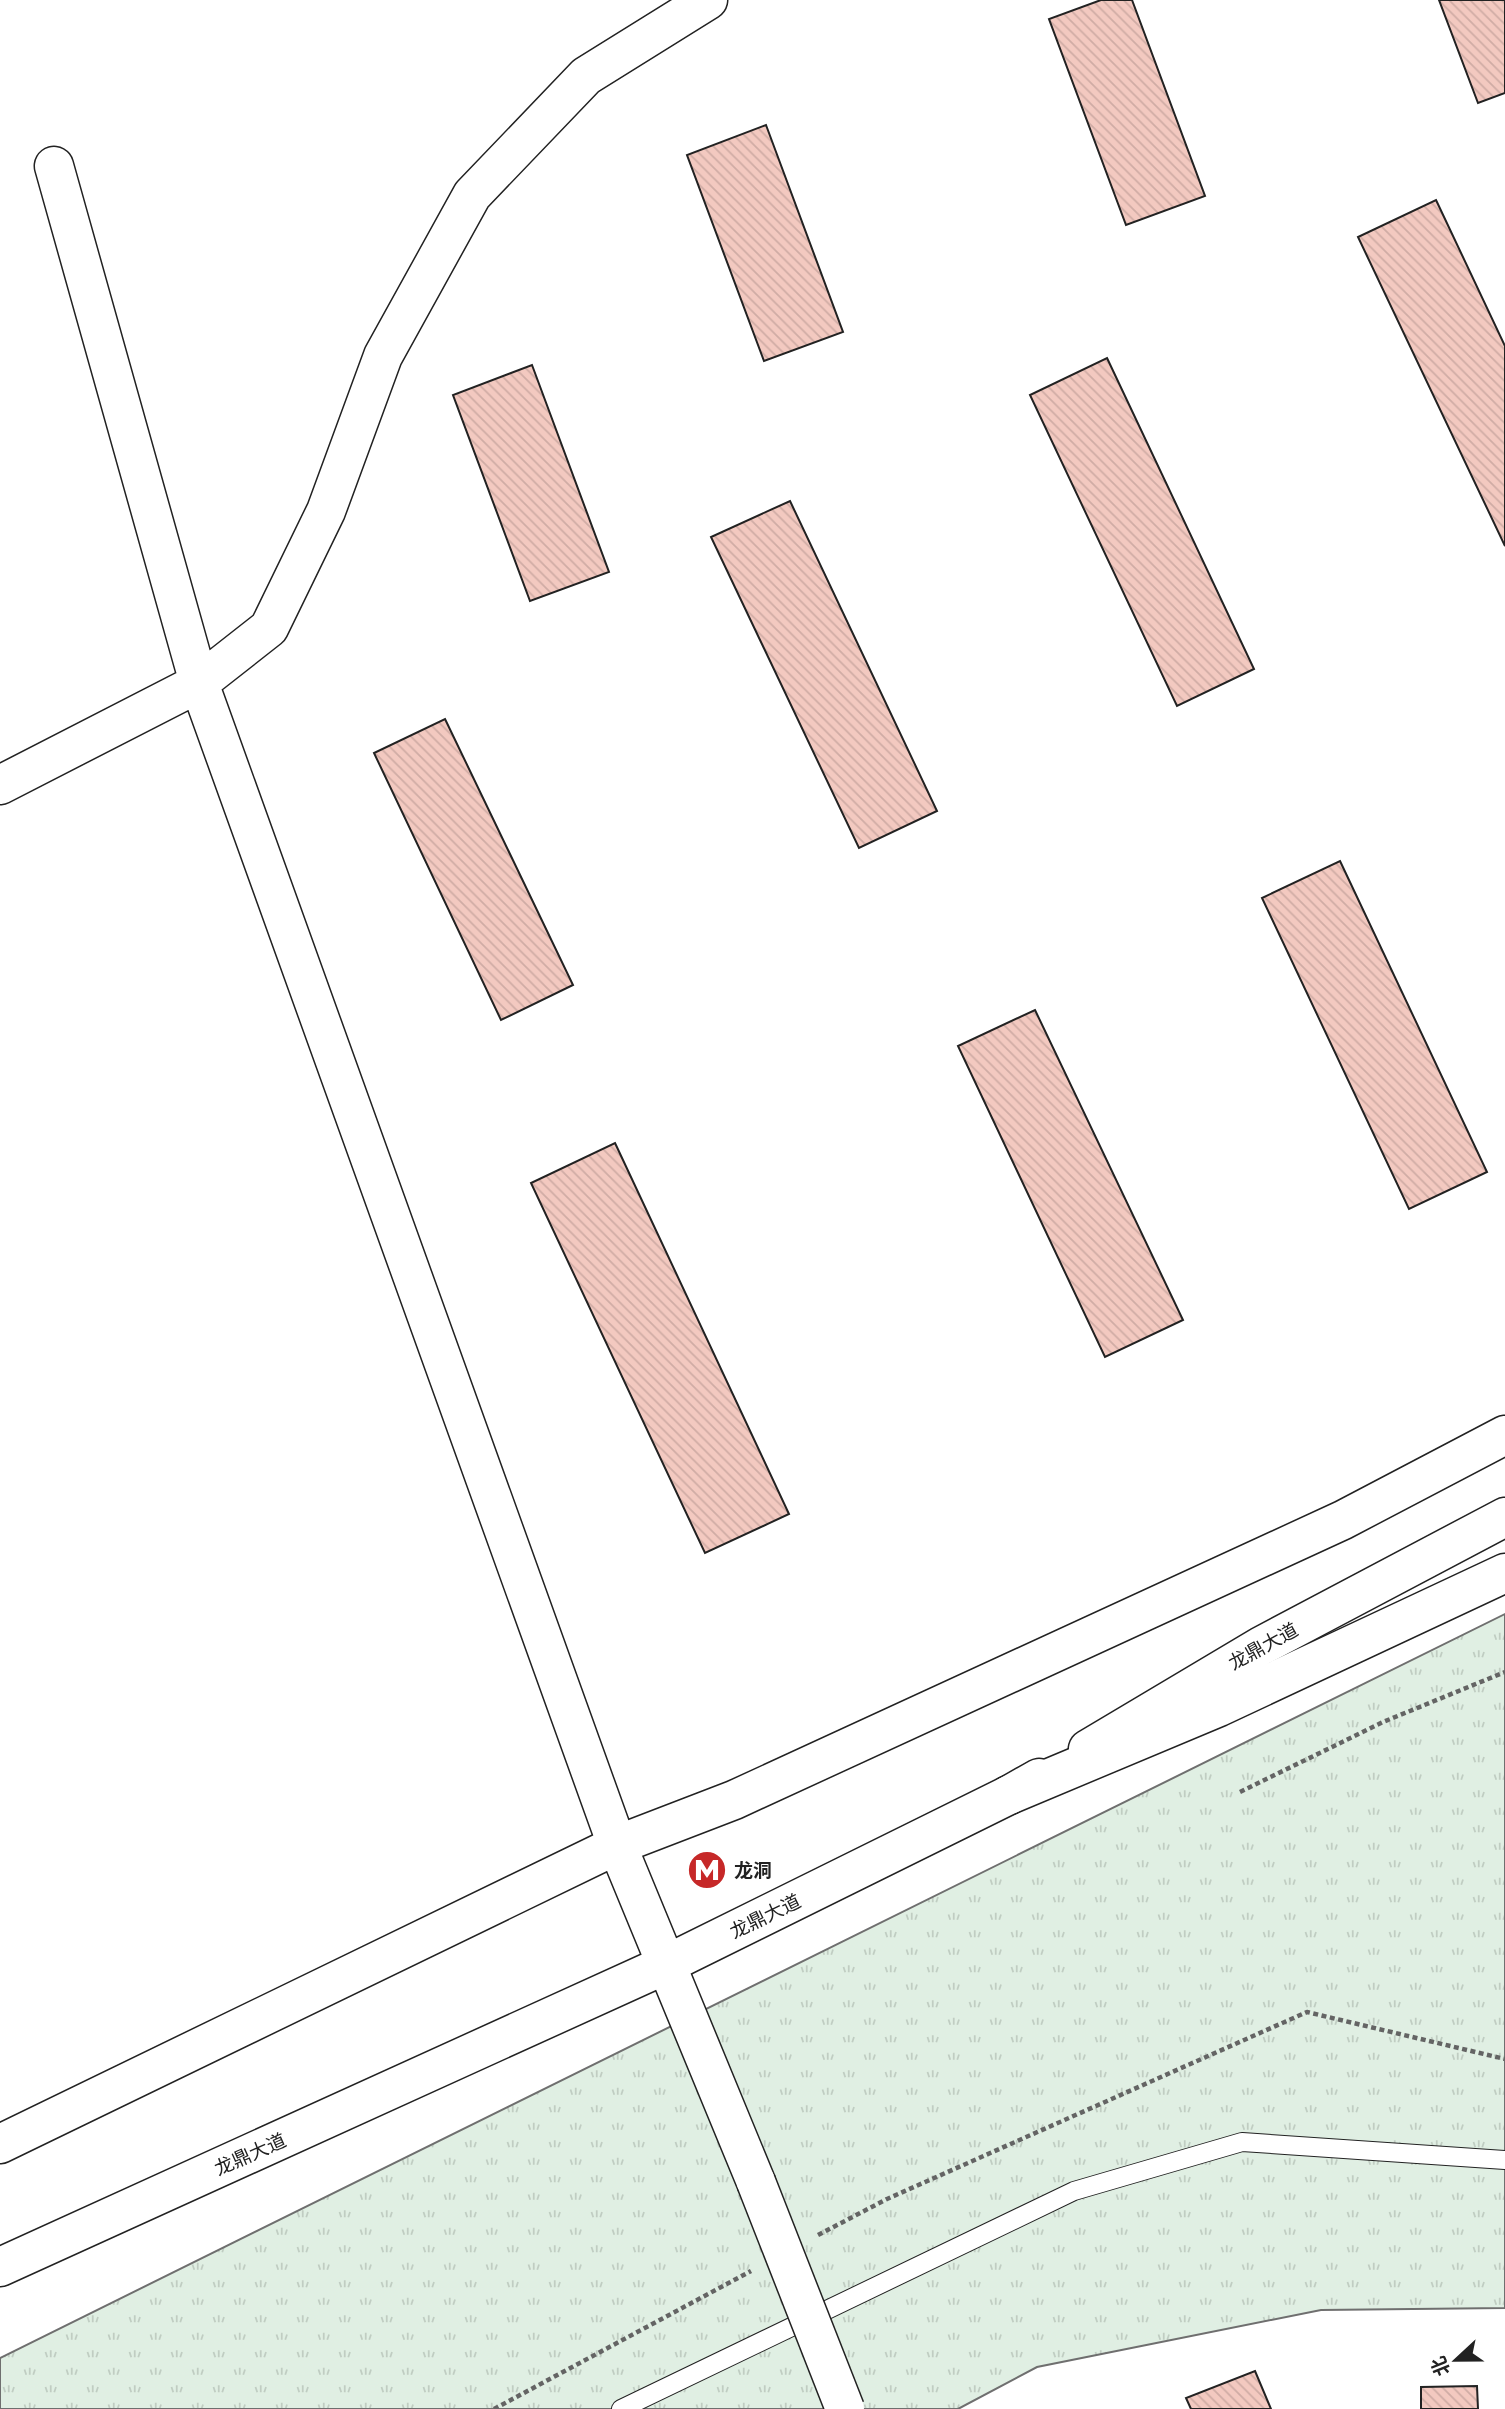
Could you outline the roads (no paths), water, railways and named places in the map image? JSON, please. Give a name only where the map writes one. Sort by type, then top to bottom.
[{"type":"main road","points":[[0,785],[199,683],[268,628],[326,511],[383,356],[472,194],[586,76],[708,0]]},
{"type":"main road","points":[[54,166],[199,683],[617,1844],[756,2182],[845,2409]]},
{"type":"main road","points":[[0,2144],[617,1844],[734,1800],[1343,1520],[1505,1435]]},
{"type":"main road","name":"龙鼎大道","points":[[0,2267],[667,1964],[1009,1796],[1261,1646],[1505,1517]]},
{"type":"main road","points":[[1009,1796],[1219,1707],[1505,1573]]},
{"type":"lane","points":[[621,2409],[1074,2191],[1242,2142],[1505,2160]]},
{"type":"place","name":"龙洞","points":[[707,1870]]}]
